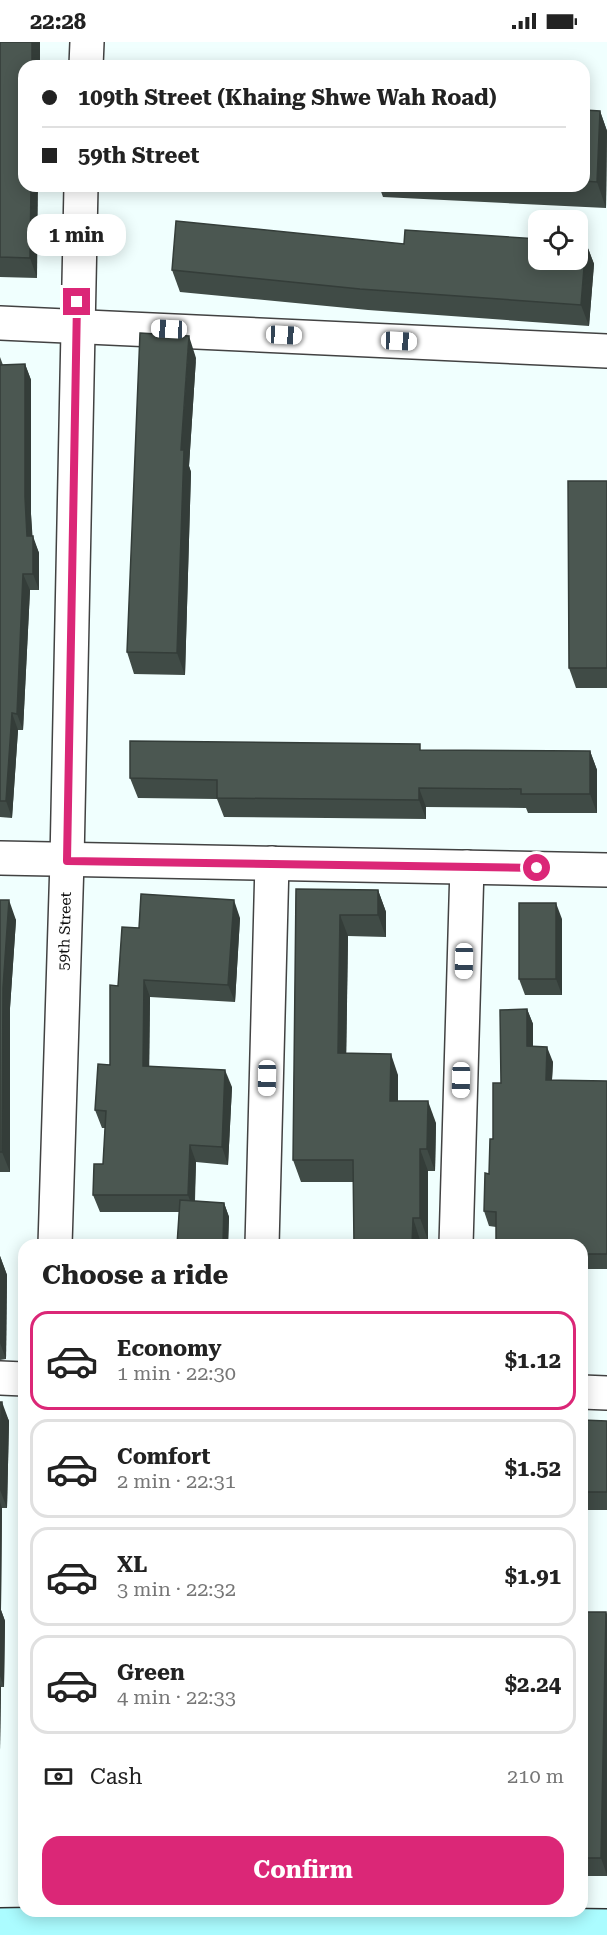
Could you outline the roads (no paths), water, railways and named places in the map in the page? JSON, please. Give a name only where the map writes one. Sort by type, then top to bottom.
[{"type":"main road","points":[[0,1925],[243,1922],[607,1926]]},
{"type":"street","points":[[86,60],[87,42]]},
{"type":"street","name":"59th Street","points":[[55,1239],[67,861],[76,325],[81,192]]},
{"type":"street","points":[[0,323],[607,351]]},
{"type":"street","points":[[0,858],[607,870]]},
{"type":"street","points":[[262,1239],[272,863]]},
{"type":"street","points":[[456,1239],[467,867]]},
{"type":"street","points":[[0,1378],[18,1379]]},
{"type":"street","points":[[588,1392],[607,1393]]}]
